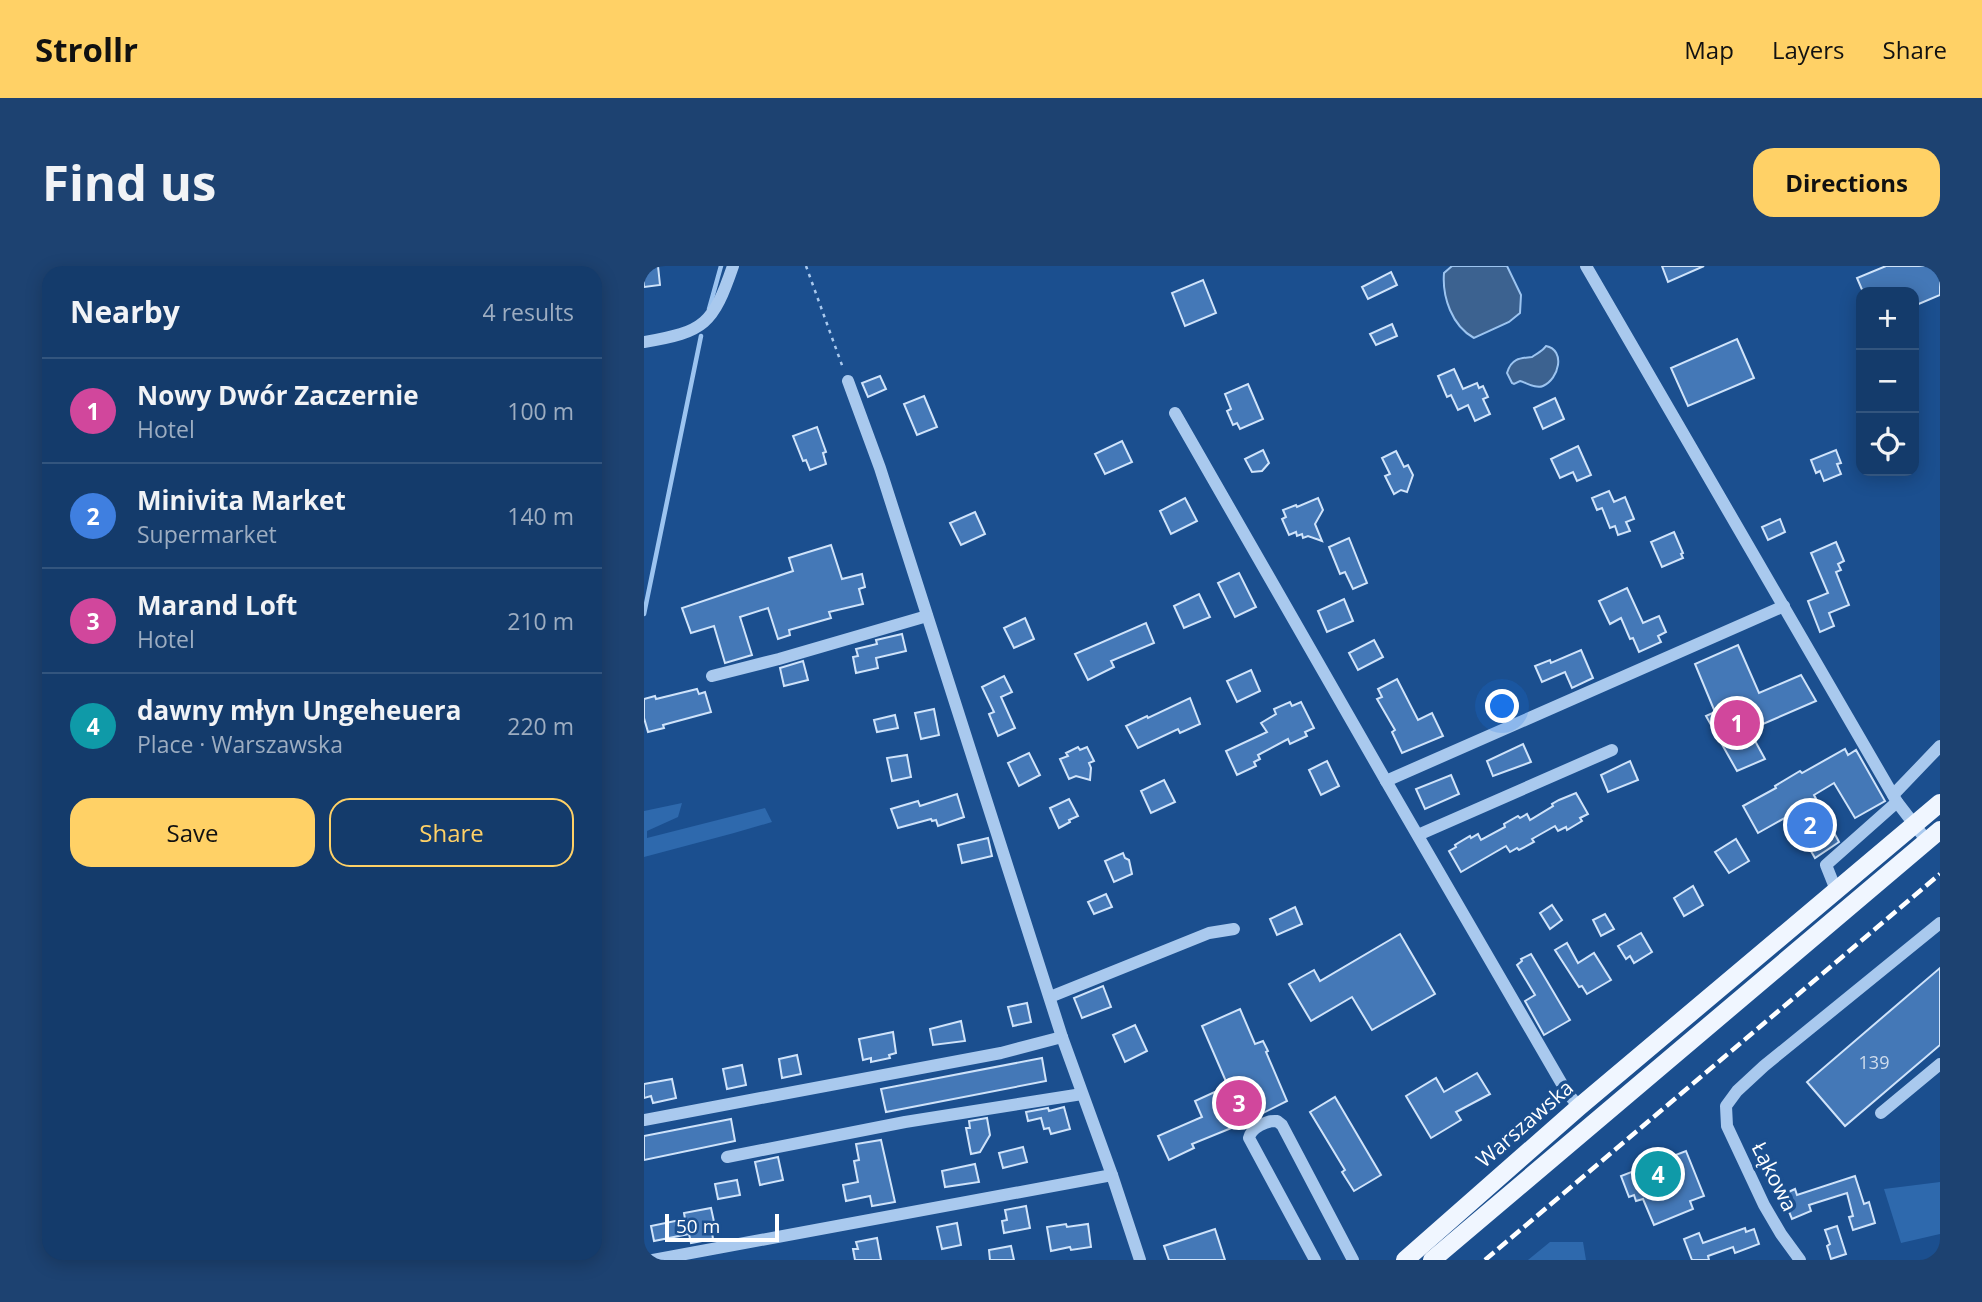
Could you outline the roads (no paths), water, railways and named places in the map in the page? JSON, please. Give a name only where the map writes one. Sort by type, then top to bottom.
[{"type":"main road","name":"Warszawska","points":[[1405,1260],[1579,1107],[1940,803]]},
{"type":"main road","name":"Warszawska","points":[[1432,1260],[1933,835]]},
{"type":"street","points":[[644,342],[673,337],[705,324],[721,300],[733,266]]},
{"type":"street","points":[[1586,266],[1895,798],[1914,825],[1933,835]]},
{"type":"street","points":[[848,381],[880,468],[1062,1037],[1140,1260]]},
{"type":"street","points":[[1175,413],[1385,781],[1566,1091],[1579,1107]]},
{"type":"street","points":[[1385,781],[1784,606]]},
{"type":"street","points":[[712,676],[927,616]]},
{"type":"street","points":[[1836,890],[1826,865],[1895,798],[1940,746]]},
{"type":"street","points":[[1418,835],[1612,750]]},
{"type":"street","name":"Łąkowa","points":[[1800,1260],[1765,1205],[1727,1126],[1726,1106],[1737,1091],[1764,1066],[1940,923]]},
{"type":"street","points":[[1050,997],[1209,933],[1234,929]]},
{"type":"street","points":[[644,1120],[1001,1053],[1062,1037]]},
{"type":"street","points":[[1881,1113],[1940,1064]]},
{"type":"street","points":[[727,1157],[905,1122],[1082,1094]]},
{"type":"street","points":[[1315,1260],[1250,1138],[1253,1130],[1271,1121],[1282,1125],[1353,1260]]},
{"type":"street","points":[[653,1260],[1112,1175]]},
{"type":"waterway","points":[[709,309],[721,266]]},
{"type":"waterway","points":[[644,614],[701,336]]},
{"type":"railway","points":[[1485,1260],[1940,874]]},
{"type":"place","name":"Nowy Dwór Zaczernie","points":[[1737,723]]},
{"type":"place","name":"Minivita Market","points":[[1810,825]]},
{"type":"place","name":"Marand Loft","points":[[1239,1103]]},
{"type":"place","name":"dawny młyn Ungeheuera","points":[[1658,1174]]}]
